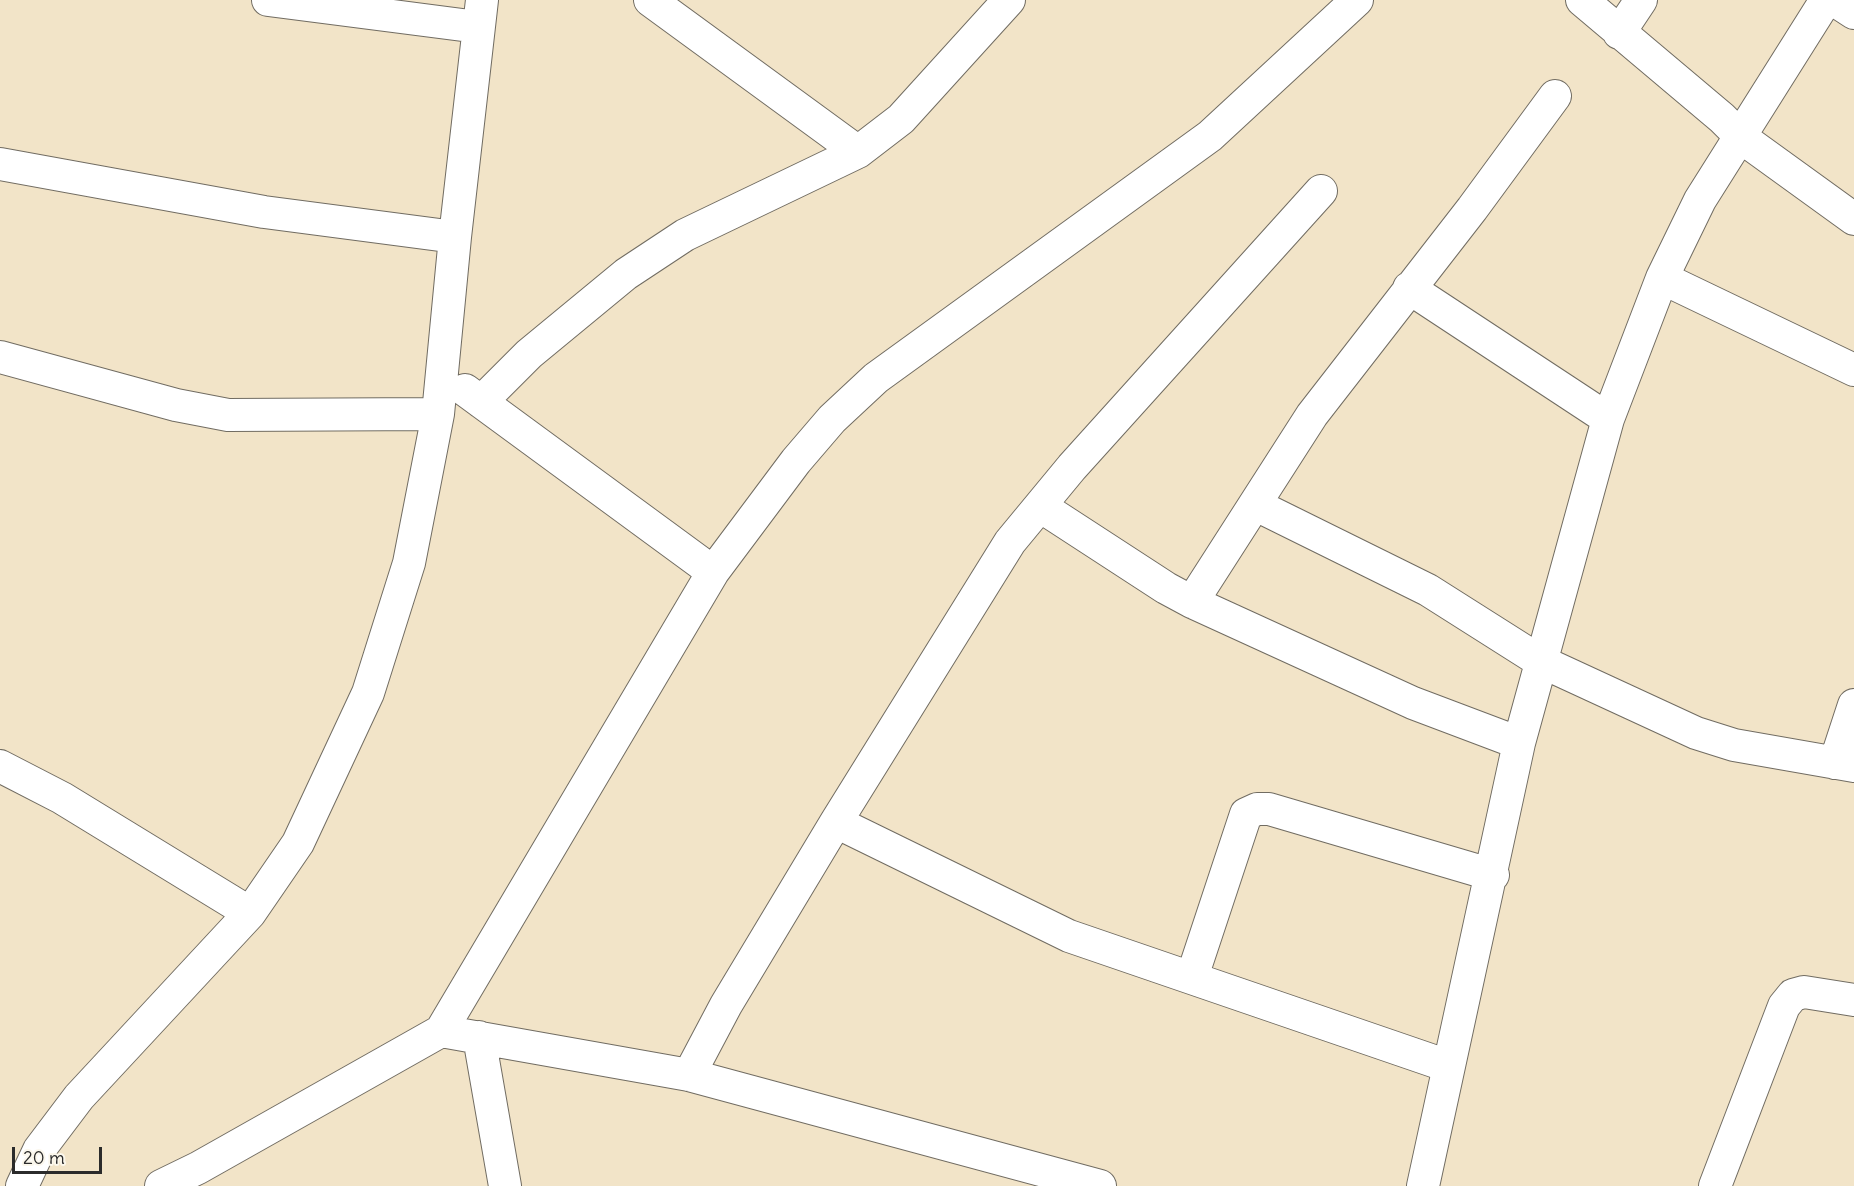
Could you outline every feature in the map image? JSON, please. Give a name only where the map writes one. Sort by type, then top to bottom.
[{"type":"street","points":[[22,1186],[39,1150],[79,1097],[250,913],[298,843],[368,693],[409,563],[438,414],[480,14],[268,0]]},
{"type":"street","points":[[650,0],[858,152]]},
{"type":"street","points":[[481,402],[529,354],[626,274],[685,235],[858,152],[901,119],[1009,0]]},
{"type":"street","points":[[161,1186],[198,1168],[441,1031],[713,572],[810,444],[832,419],[876,378],[1210,136],[1357,0]]},
{"type":"street","points":[[1582,0],[1722,118],[1742,138],[1854,219]]},
{"type":"street","points":[[1619,33],[1641,0]]},
{"type":"street","points":[[1423,1186],[1448,1066],[1493,874],[1519,743],[1608,419],[1662,278],[1700,200],[1742,138],[1826,0]]},
{"type":"street","points":[[1833,0],[1854,13]]},
{"type":"street","points":[[1192,602],[1312,415],[1472,209],[1555,96]]},
{"type":"street","points":[[0,164],[264,212],[455,237]]},
{"type":"street","points":[[689,1075],[726,1005],[836,822],[1010,542],[1321,190]]},
{"type":"street","points":[[1662,278],[1854,370]]},
{"type":"street","points":[[1409,288],[1608,419]]},
{"type":"street","points":[[0,357],[176,405],[228,415],[438,414]]},
{"type":"street","points":[[442,372],[713,572]]},
{"type":"street","points":[[1256,505],[1428,590],[1540,661],[1696,733],[1734,745],[1844,764],[1854,705]]},
{"type":"street","points":[[1040,506],[1166,588],[1192,602],[1413,704],[1519,743]]},
{"type":"street","points":[[0,766],[62,798],[250,913]]},
{"type":"street","points":[[1192,977],[1246,814],[1257,809],[1269,809],[1493,874]]},
{"type":"street","points":[[836,822],[1069,936],[1448,1066]]},
{"type":"street","points":[[1715,1186],[1784,1006],[1793,995],[1804,992],[1854,1000]]},
{"type":"street","points":[[441,1031],[689,1075],[1100,1186]]},
{"type":"street","points":[[479,1037],[505,1186]]}]
